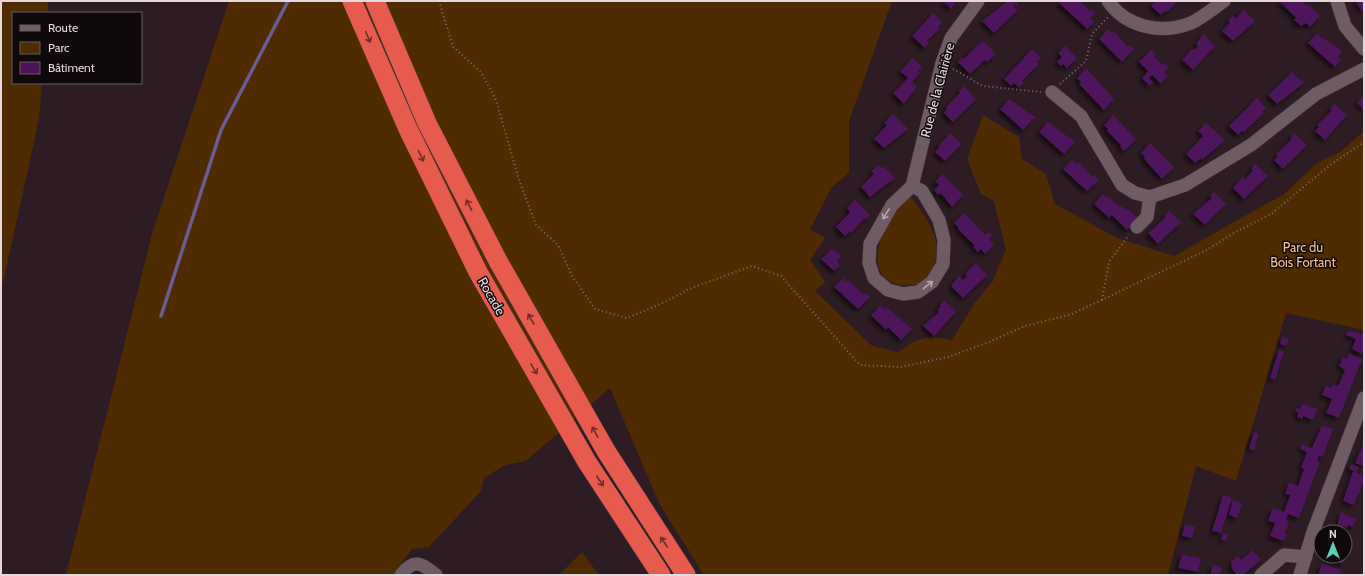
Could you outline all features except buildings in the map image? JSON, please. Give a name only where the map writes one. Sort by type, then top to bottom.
[{"type":"highway","name":"Rocade","points":[[352,1],[408,129],[478,272],[587,462],[661,575]]},
{"type":"highway","points":[[375,1],[427,123],[498,261],[606,451],[686,575]]},
{"type":"street","name":"Rue de la Clairière","points":[[912,186],[942,63],[951,38],[978,1]]},
{"type":"street","points":[[1112,6],[1141,26],[1160,28],[1177,27],[1191,22],[1224,1]]},
{"type":"street","points":[[1337,1],[1344,26],[1364,49]]},
{"type":"street","points":[[1052,92],[1080,116],[1122,184],[1135,193],[1150,196],[1185,184],[1211,169],[1251,145],[1316,94],[1364,69]]},
{"type":"street","points":[[912,186],[922,191],[939,220],[944,240],[943,264],[932,282],[918,292],[903,294],[888,290],[874,278],[869,263],[870,244],[892,205],[912,186]]},
{"type":"street","points":[[1137,227],[1147,217],[1150,196]]},
{"type":"street","points":[[1300,575],[1313,532],[1364,398]]},
{"type":"street","points":[[1261,575],[1284,555],[1306,557]]},
{"type":"street","points":[[401,575],[408,566],[415,564],[424,565],[436,575]]},
{"type":"path","points":[[439,1],[454,47],[481,72],[496,100],[519,180],[536,225],[558,245],[572,276],[595,309],[627,318],[665,302],[689,289],[752,266],[781,276],[860,365],[900,367],[948,357],[989,342],[1025,326],[1072,314],[1207,250],[1232,234],[1271,214],[1330,165],[1364,142]]},
{"type":"path","points":[[942,63],[983,86],[1052,92],[1086,61],[1092,34],[1112,6]]},
{"type":"path","points":[[1102,300],[1109,262],[1137,227]]},
{"type":"green space","points":[[1,1],[48,1],[48,12],[12,12],[12,84],[42,84],[39,119],[1,292]]},
{"type":"green space","name":"Parc du Bois Fortant","points":[[229,1],[892,1],[849,121],[849,173],[832,187],[810,229],[825,238],[810,260],[825,282],[815,291],[872,346],[898,352],[923,338],[952,340],[974,304],[993,281],[1006,249],[994,201],[981,194],[967,159],[983,115],[1019,137],[1022,159],[1046,174],[1055,204],[1117,238],[1174,256],[1284,194],[1317,163],[1340,152],[1364,131],[1364,330],[1286,313],[1236,481],[1196,466],[1168,575],[704,575],[660,505],[610,388],[526,461],[505,465],[484,478],[481,491],[429,547],[412,549],[393,575],[66,575],[152,234]]},
{"type":"green space","points":[[910,196],[931,227],[937,254],[934,266],[921,284],[899,285],[888,280],[881,273],[878,264],[878,254],[883,232],[888,222],[897,208]]},
{"type":"green space","points":[[582,552],[599,575],[559,575]]},
{"type":"waterway","points":[[161,316],[221,130],[288,1]]}]
